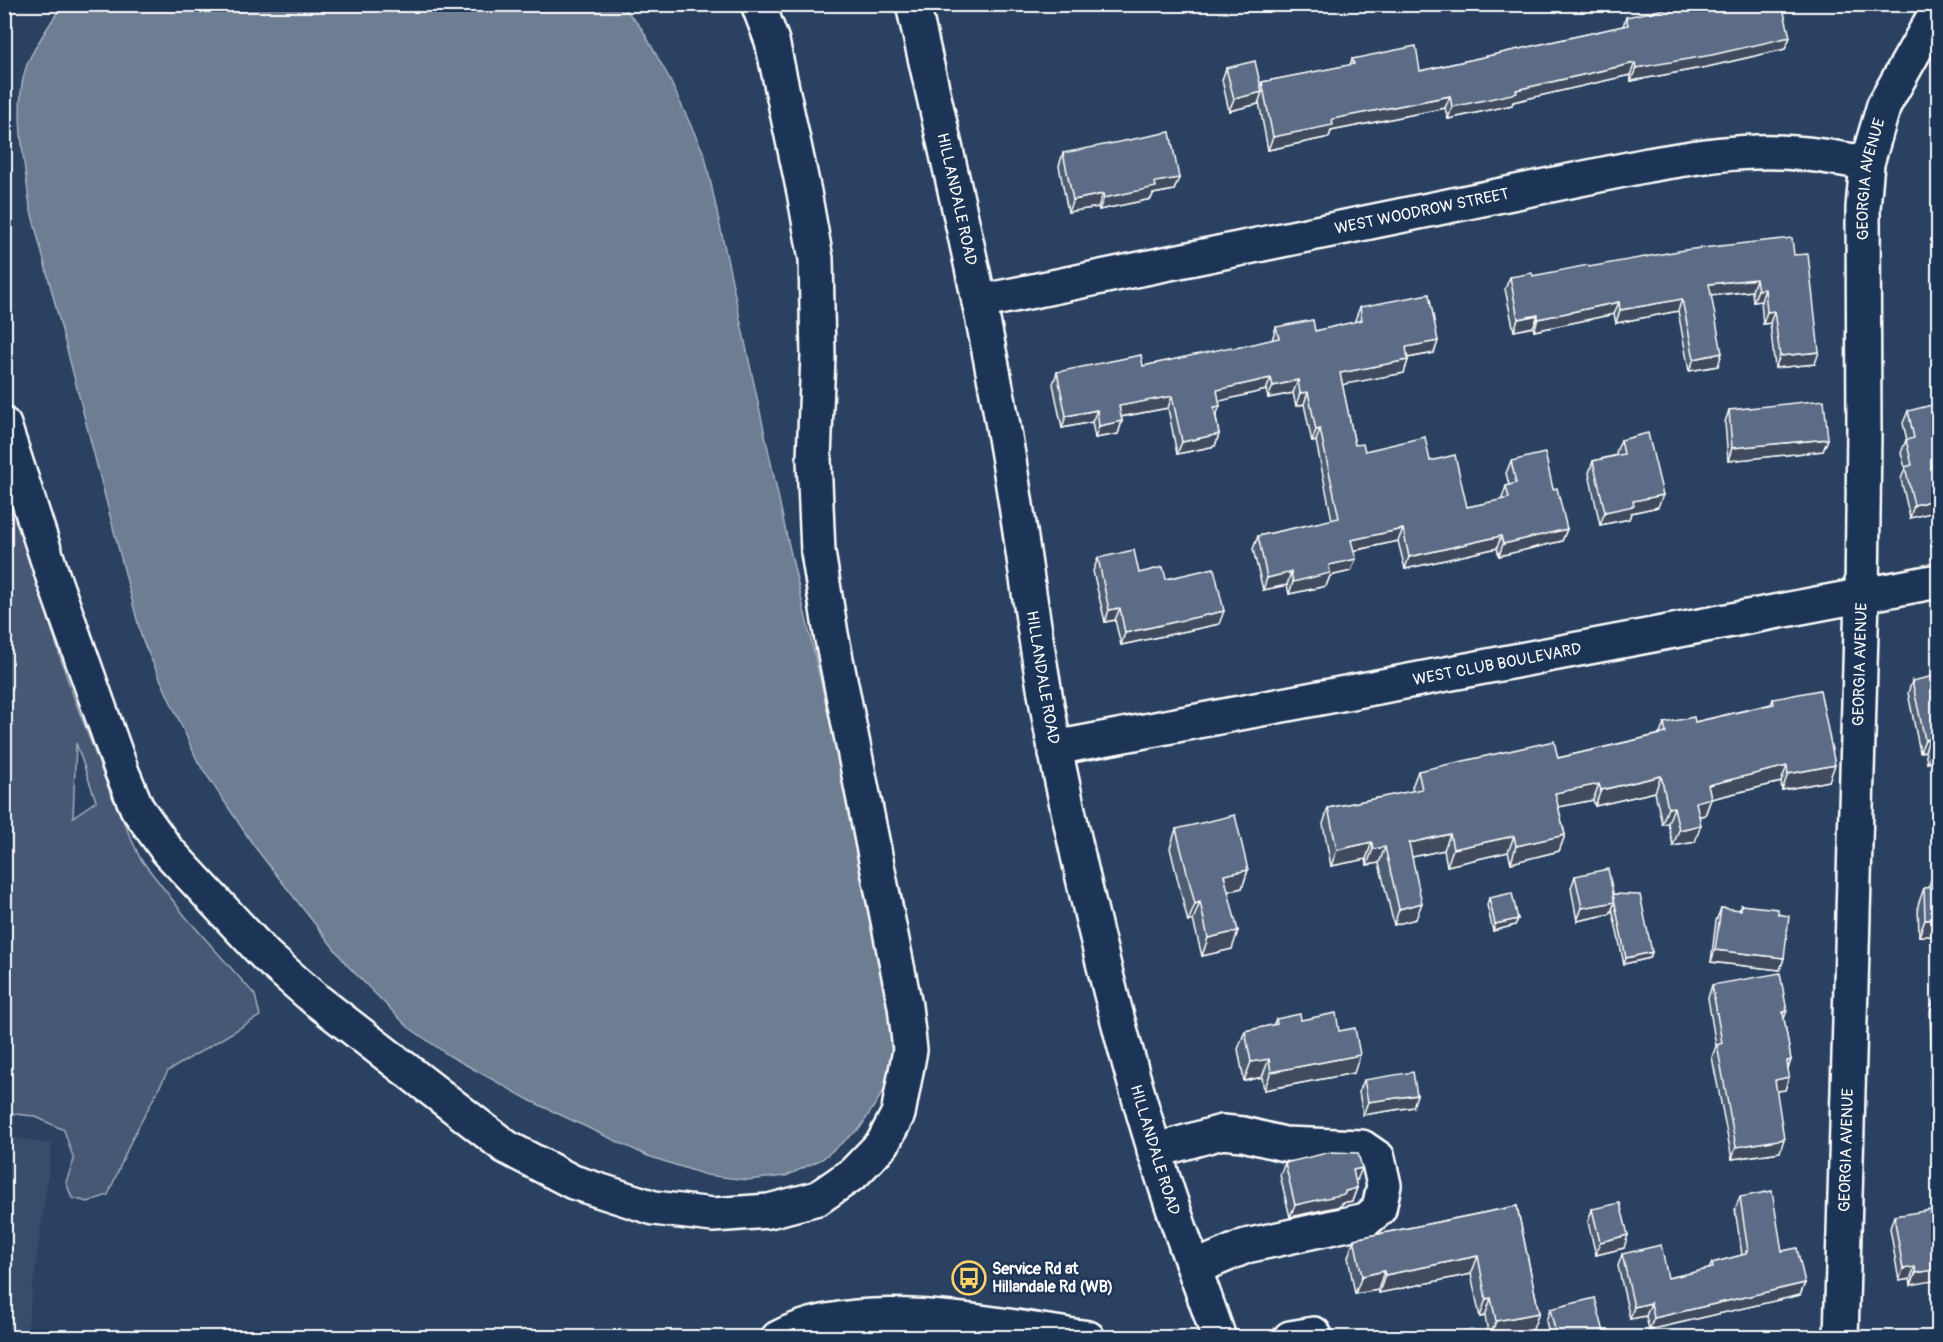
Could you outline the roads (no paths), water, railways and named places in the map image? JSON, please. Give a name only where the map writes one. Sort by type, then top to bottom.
[{"type":"street","points":[[4,425],[54,580],[137,808],[167,850],[266,956],[315,999],[462,1114],[507,1147],[573,1182],[654,1208],[713,1215],[769,1211],[818,1198],[854,1173],[883,1143],[898,1114],[910,1050],[905,1006],[831,634],[818,552],[814,459],[818,356],[816,259],[772,41],[758,4]]},
{"type":"street","name":"HILLANDALE ROAD","points":[[913,4],[979,302],[1007,449],[1038,658],[1055,748],[1096,931],[1154,1151],[1219,1338]]},
{"type":"street","name":"GEORGIA AVENUE","points":[[1841,1338],[1862,596],[1863,208],[1867,163],[1884,105],[1938,9]]},
{"type":"street","name":"WEST WOODROW STREET","points":[[979,302],[1698,156],[1756,151],[1813,154],[1867,163]]},
{"type":"street","name":"WEST CLUB BOULEVARD","points":[[1055,748],[1938,581]]},
{"type":"street","points":[[1154,1151],[1222,1132],[1243,1134],[1284,1144],[1362,1147],[1378,1158],[1382,1169],[1384,1185],[1379,1209],[1366,1220],[1246,1246],[1195,1268]]},
{"type":"street","points":[[778,1338],[821,1322],[898,1316],[955,1320],[1088,1338]]},
{"type":"street","points":[[1290,1338],[1314,1334],[1316,1338]]},
{"type":"place","name":"Service Rd at Hillandale Rd (WB)","points":[[969,1278]]}]
